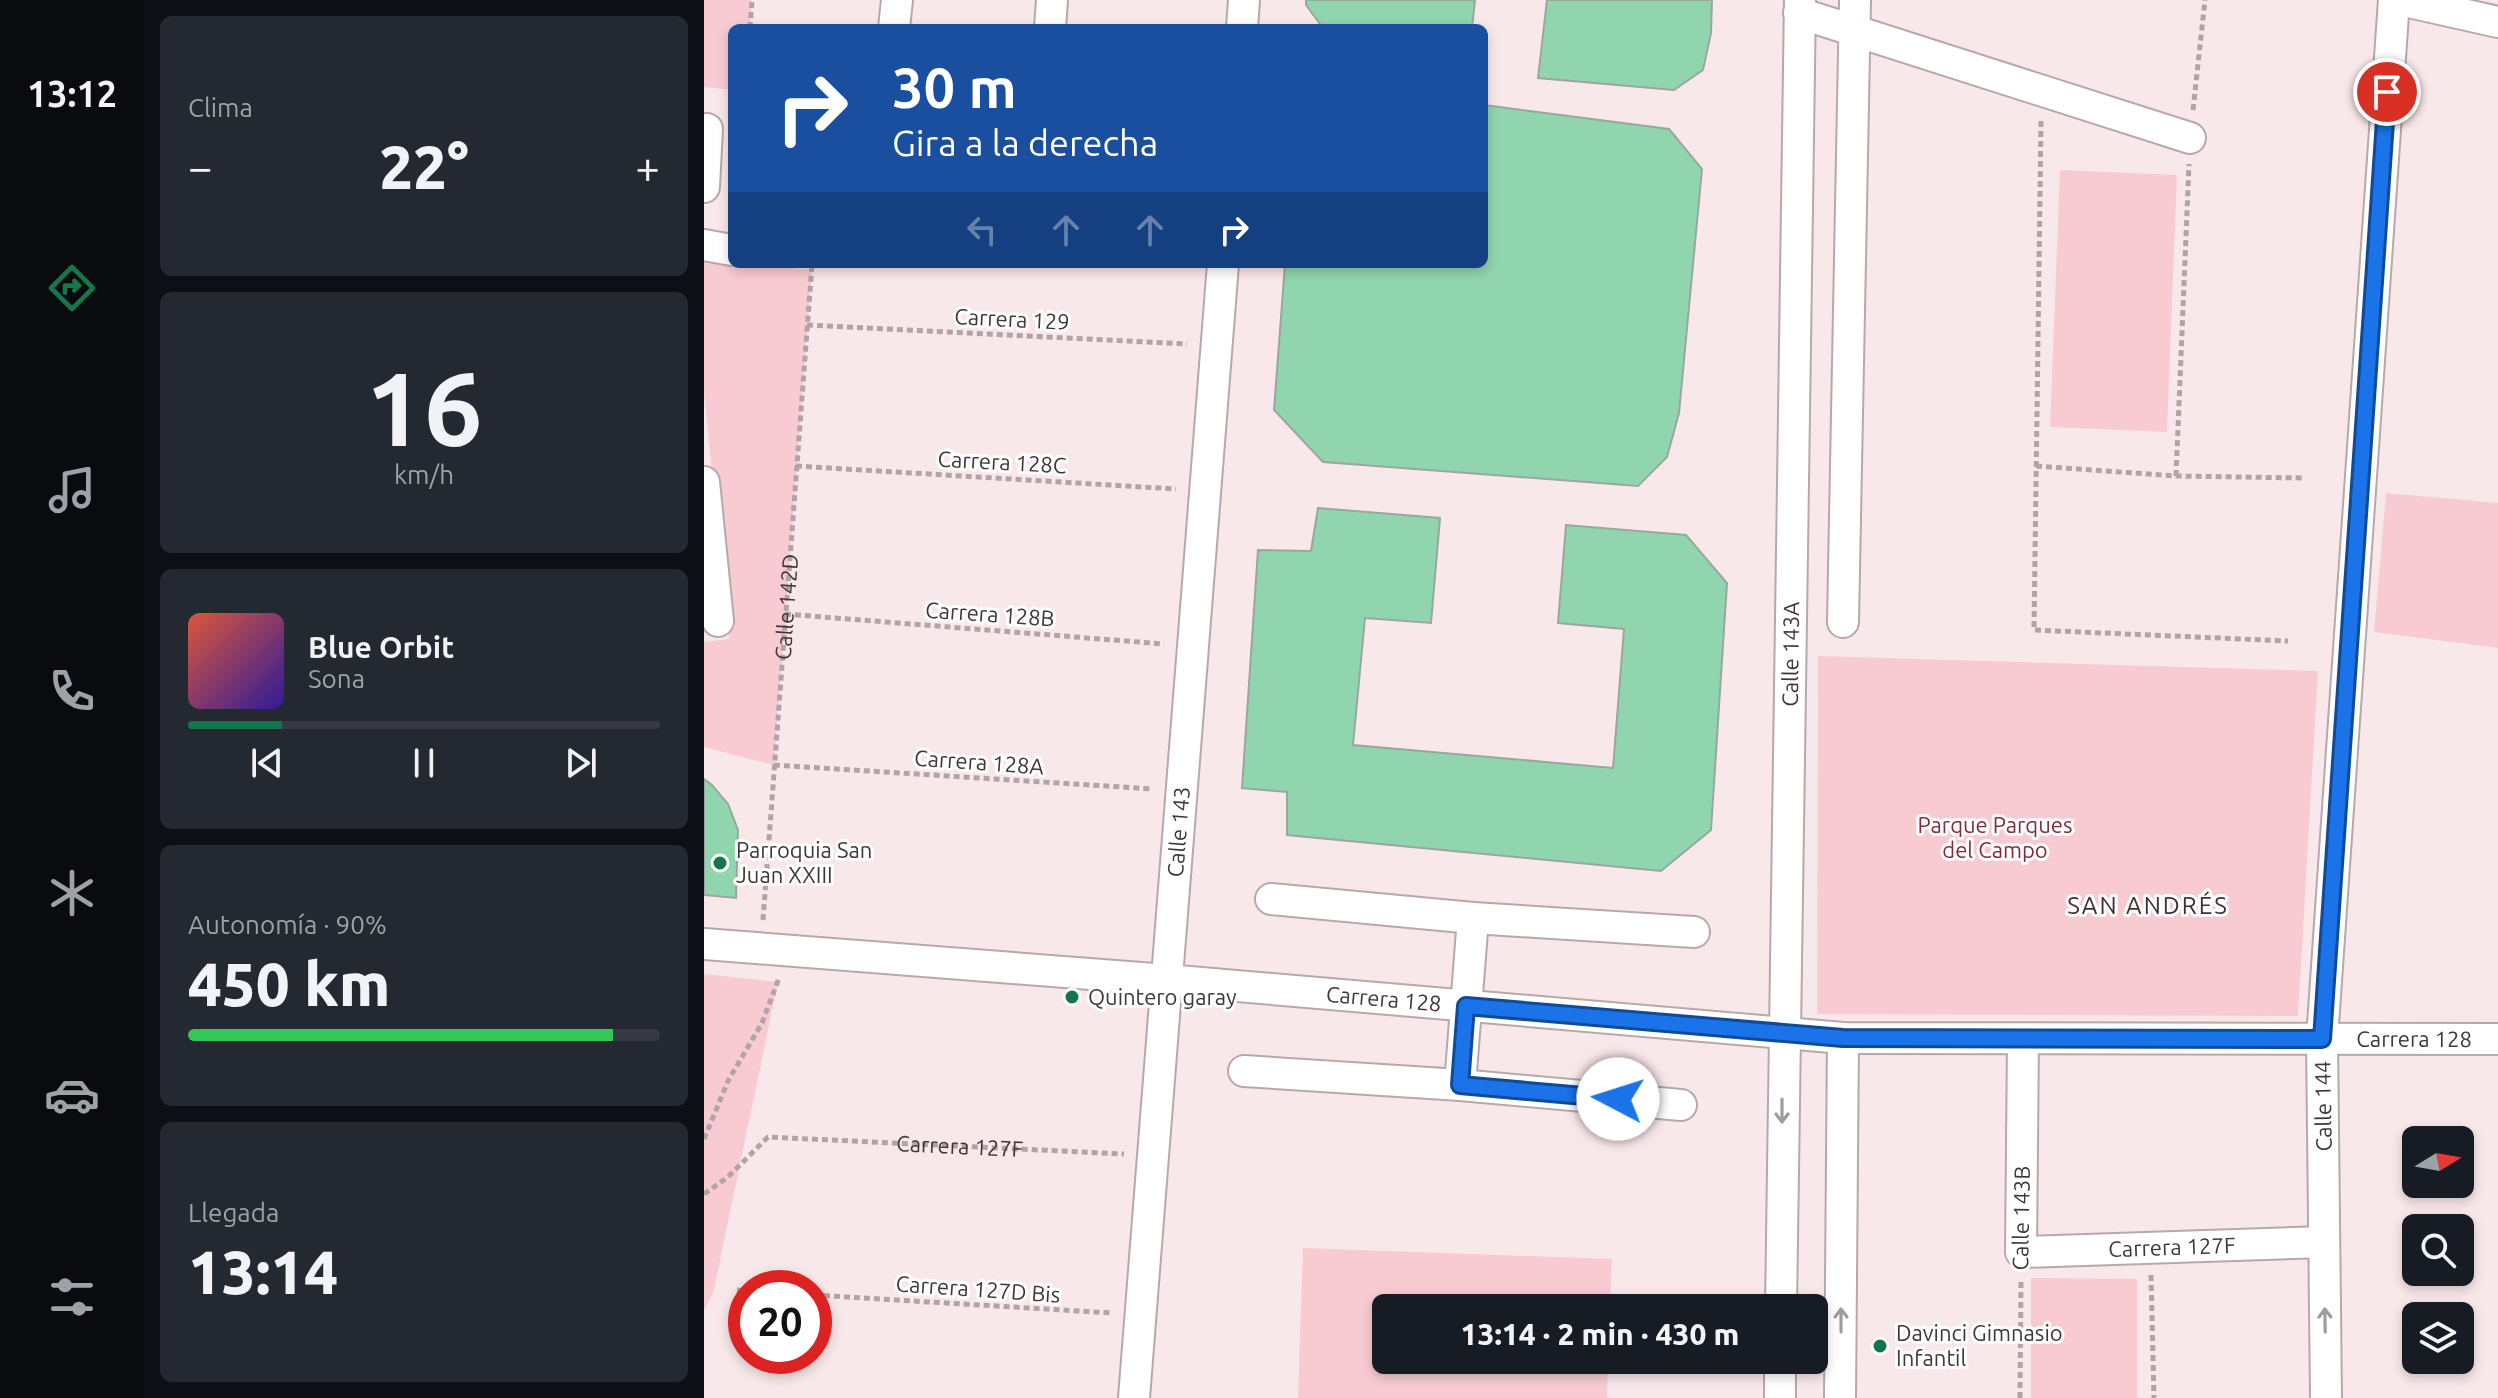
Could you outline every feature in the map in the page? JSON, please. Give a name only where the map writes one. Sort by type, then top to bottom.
[{"type":"street","points":[[894,24],[897,0]]},
{"type":"street","points":[[1050,24],[1052,0]]},
{"type":"street","points":[[1242,24],[1244,0]]},
{"type":"street","points":[[1843,622],[1855,0]]},
{"type":"street","name":"Calle 144","points":[[2326,1398],[2322,1039],[2394,0]]},
{"type":"street","points":[[2400,0],[2498,22]]},
{"type":"street","points":[[1800,6],[1854,30],[2190,138]]},
{"type":"street","name":"Calle 143A","points":[[1781,1294],[1800,6]]},
{"type":"street","points":[[704,187],[714,129]]},
{"type":"street","points":[[704,245],[728,249]]},
{"type":"street","name":"Calle 143","points":[[1134,1398],[1223,268]]},
{"type":"street","points":[[704,482],[718,621]]},
{"type":"street","points":[[1271,899],[1473,918],[1694,932]]},
{"type":"street","points":[[1460,1085],[1473,918]]},
{"type":"street","name":"Carrera 128","points":[[704,944],[1843,1038],[2498,1039]]},
{"type":"street","points":[[1840,1398],[1843,1038]]},
{"type":"street","name":"Calle 143B","points":[[2021,1252],[2023,1039]]},
{"type":"street","points":[[1244,1071],[1460,1085],[1681,1105]]},
{"type":"street","name":"Carrera 127F","points":[[2021,1252],[2324,1242]]},
{"type":"street","points":[[1780,1374],[1780,1398]]},
{"type":"path","points":[[750,24],[752,0]]},
{"type":"path","points":[[2176,476],[2190,138],[2205,0]]},
{"type":"path","points":[[2042,91],[2034,630],[2288,641]]},
{"type":"path","name":"Calle 142D","points":[[704,1139],[728,1081],[762,1023],[775,950],[774,765],[812,268]]},
{"type":"path","name":"Carrera 129","points":[[807,325],[1216,346]]},
{"type":"path","name":"Carrera 128C","points":[[796,466],[1205,490]]},
{"type":"path","points":[[2036,466],[2176,476],[2305,478]]},
{"type":"path","name":"Carrera 128B","points":[[785,614],[1193,646]]},
{"type":"path","name":"Carrera 128A","points":[[774,765],[1182,791]]},
{"type":"path","name":"Carrera 127F","points":[[704,1194],[728,1177],[768,1137],[1153,1156]]},
{"type":"path","points":[[2150,1249],[2154,1398]]},
{"type":"path","name":"Calle 143B","points":[[2020,1398],[2021,1252]]},
{"type":"path","name":"Carrera 127D Bis","points":[[832,1296],[1140,1315]]},
{"type":"green space","points":[[704,0],[752,0],[750,24],[728,24],[728,90],[704,87]]},
{"type":"green space","points":[[2060,170],[2177,175],[2167,432],[2050,427]]},
{"type":"green space","points":[[704,261],[728,263],[728,268],[812,270],[774,765],[704,747],[704,642],[729,639],[704,394]]},
{"type":"green space","points":[[2386,493],[2498,503],[2498,648],[2374,632]]},
{"type":"green space","name":"Parque Parques del Campo","points":[[1818,656],[2318,671],[2298,1016],[1817,1014]]},
{"type":"green space","points":[[704,974],[778,982],[714,1289],[704,1311]]},
{"type":"green space","points":[[1303,1248],[1612,1259],[1611,1294],[1372,1294],[1372,1374],[1608,1374],[1607,1398],[1298,1398]]},
{"type":"green space","points":[[2031,1278],[2137,1279],[2137,1398],[2031,1398]]},
{"type":"building","points":[[1306,0],[1475,0],[1472,24],[1320,24],[1306,5]]},
{"type":"building","points":[[1547,0],[1712,0],[1711,33],[1703,70],[1674,90],[1538,78]]},
{"type":"building","points":[[1488,106],[1669,129],[1702,169],[1679,413],[1667,457],[1638,486],[1323,462],[1274,410],[1285,268],[1488,268]]},
{"type":"building","points":[[1318,508],[1440,518],[1431,623],[1365,618],[1353,745],[1613,768],[1624,629],[1558,623],[1566,525],[1686,535],[1727,583],[1711,830],[1661,871],[1287,835],[1287,792],[1242,788],[1258,550],[1311,551]]},
{"type":"building","name":"Parroquia San Juan XXIII","points":[[704,779],[728,804],[738,830],[736,898],[704,895]]},
{"type":"place","name":"Parroquia San Juan XXIII","points":[[720,863]]},
{"type":"place","name":"Quintero garay","points":[[1072,997]]},
{"type":"place","name":"Davinci Gimnasio Infantil","points":[[1880,1346]]},
{"type":"district","name":"SAN ANDRÉS","points":[[2148,906]]},
{"type":"route","points":[[1618,1099],[1460,1085],[1466,1006],[1843,1038],[2322,1039],[2387,92]]}]
